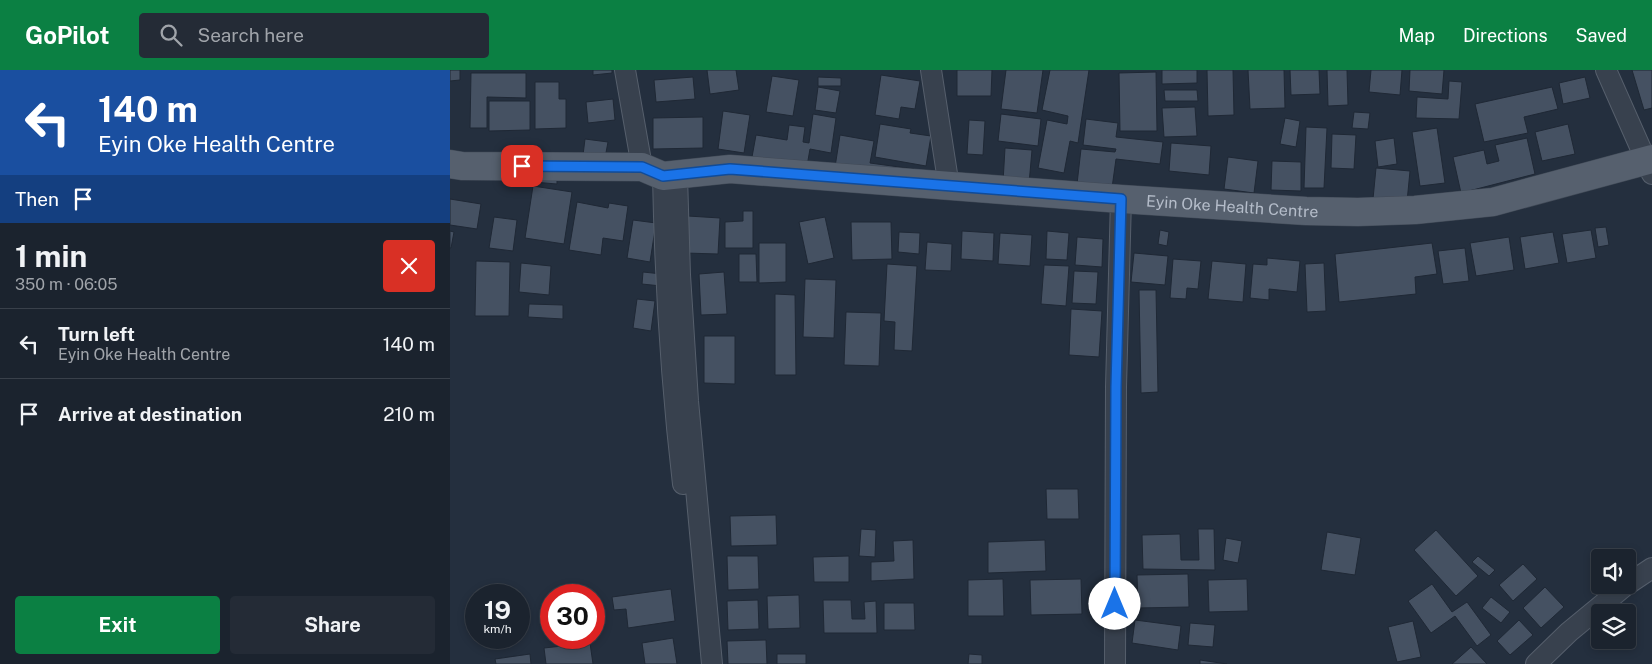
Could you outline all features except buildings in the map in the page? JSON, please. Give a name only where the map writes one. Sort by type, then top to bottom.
[{"type":"main road","name":"Eyin Oke Health Centre","points":[[450,164],[661,173],[730,169],[949,187],[1306,211],[1415,210],[1493,202],[1650,165]]},
{"type":"street","points":[[625,70],[661,173],[680,276],[687,392],[712,664]]},
{"type":"street","points":[[931,70],[949,187]]},
{"type":"street","points":[[1606,70],[1650,165]]},
{"type":"street","points":[[661,173],[664,278],[674,405],[702,664]]},
{"type":"street","points":[[1115,664],[1116,387],[1121,199]]},
{"type":"street","points":[[1636,579],[1652,568]]},
{"type":"street","points":[[1536,664],[1569,632],[1616,594]]},
{"type":"route","points":[[522,166],[642,167],[663,176],[677,176],[702,170],[730,169],[1121,199],[1116,387],[1115,604]]}]
